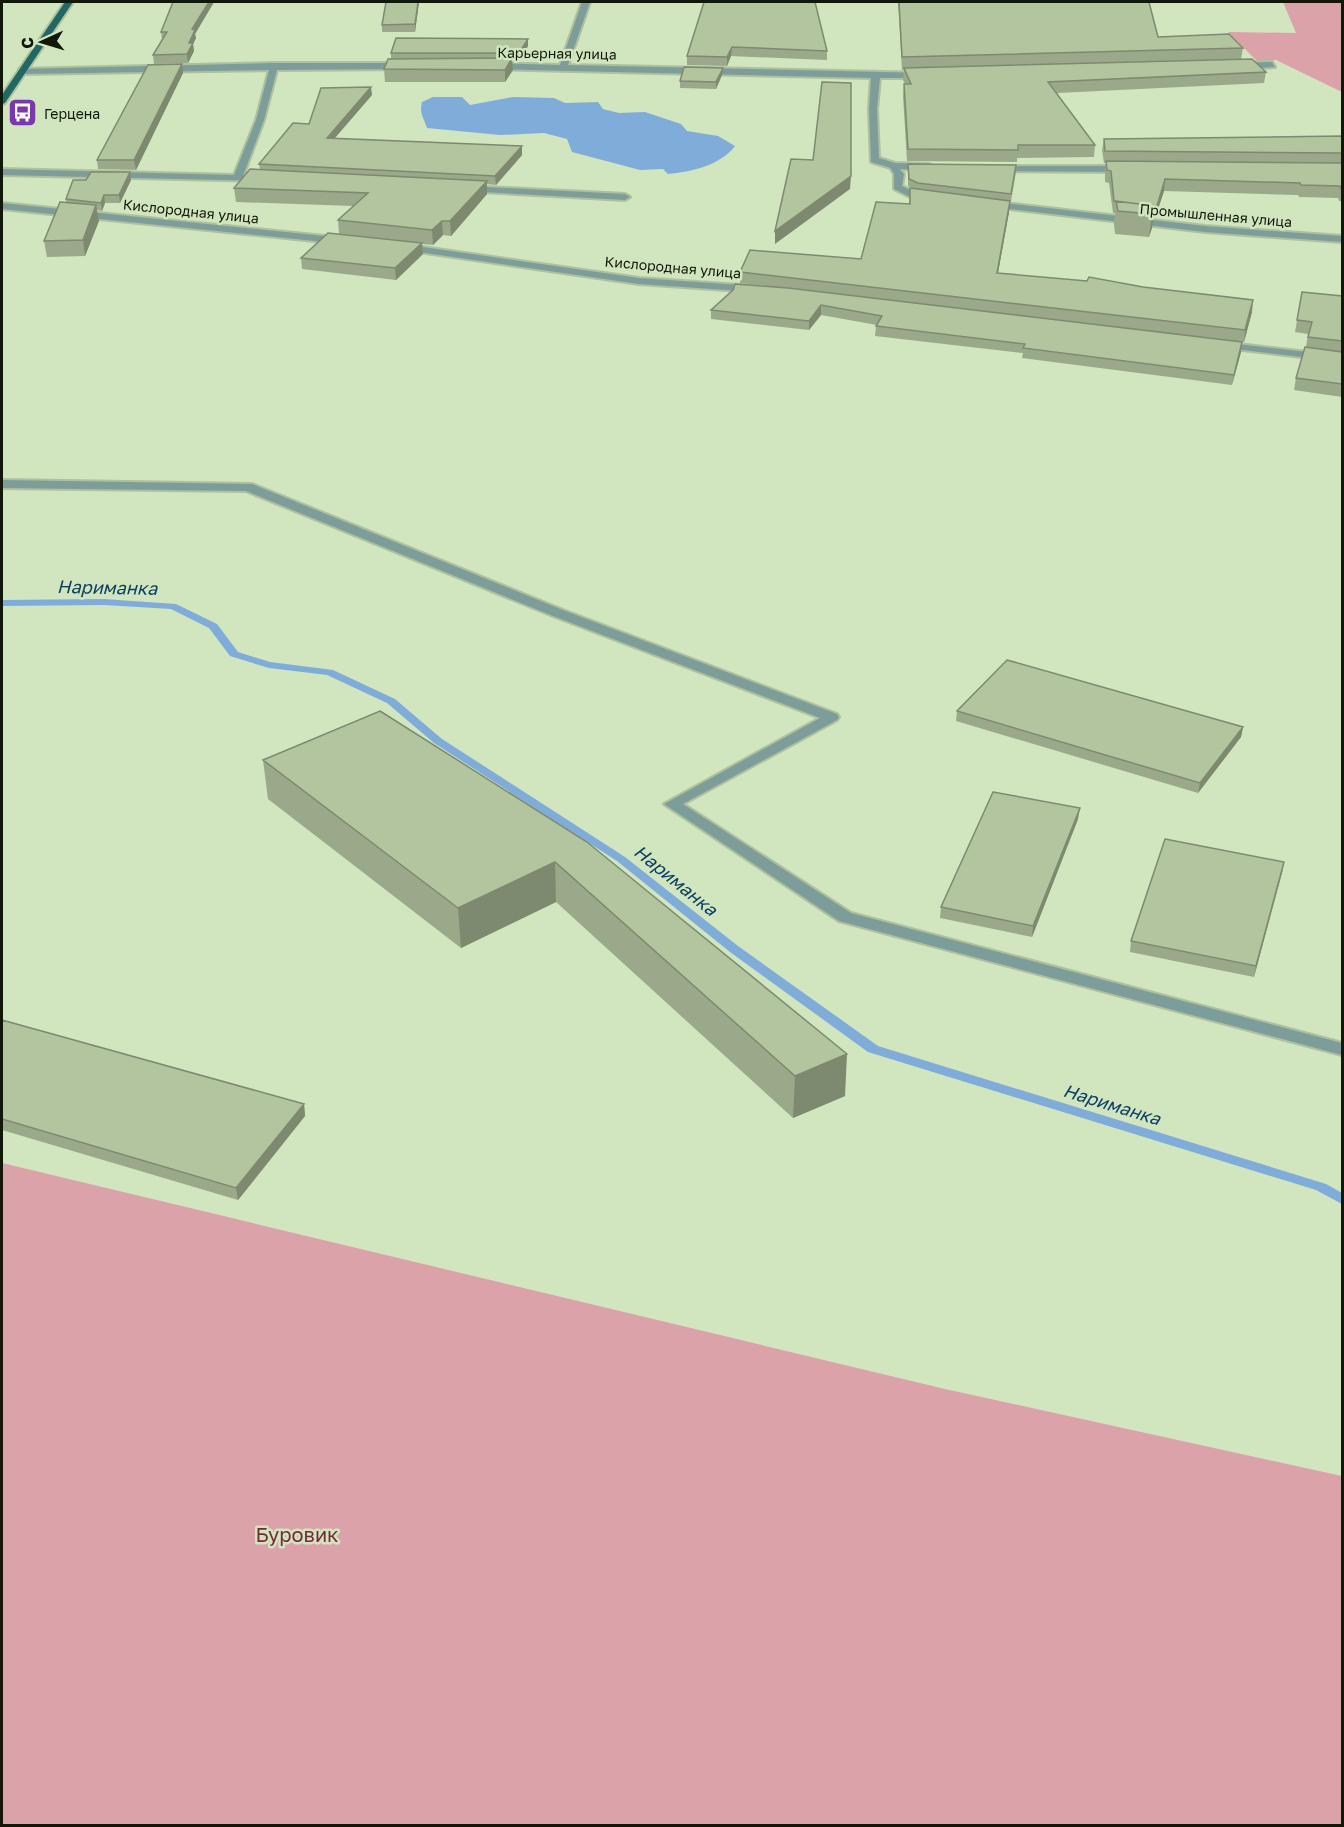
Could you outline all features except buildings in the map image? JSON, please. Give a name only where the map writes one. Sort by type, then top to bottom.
[{"type":"main road","points":[[2,101],[69,2]]},
{"type":"street","points":[[564,66],[586,2]]},
{"type":"street","points":[[1225,66],[1272,65]]},
{"type":"street","points":[[238,177],[260,120],[274,66]]},
{"type":"street","points":[[22,71],[413,66]]},
{"type":"street","name":"Карьерная улица","points":[[483,66],[564,66],[876,76],[934,74]]},
{"type":"street","points":[[876,76],[873,109],[874,160],[894,166],[942,167]]},
{"type":"street","points":[[894,166],[899,174],[897,187],[915,196],[938,199]]},
{"type":"street","points":[[978,167],[1144,169]]},
{"type":"street","points":[[2,172],[273,179]]},
{"type":"street","points":[[461,189],[625,197]]},
{"type":"street","name":"Промышленная улица","points":[[973,202],[1205,229],[1342,239]]},
{"type":"street","name":"Кислородная улица","points":[[2,206],[353,242]]},
{"type":"street","name":"Кислородная улица","points":[[389,245],[500,259],[556,270],[639,281],[765,290]]},
{"type":"street","points":[[1204,342],[1342,359]]},
{"type":"street","points":[[2,484],[248,487],[558,613],[832,717],[672,804],[846,917],[1342,1049]]},
{"type":"green space","points":[[1283,2],[1342,2],[1342,92],[1276,60],[1257,61],[1228,32],[1296,33]]},
{"type":"green space","name":"Буровик","points":[[2,1163],[945,1389],[1342,1476],[1342,1825],[2,1825]]},
{"type":"water","points":[[433,97],[462,97],[470,105],[513,97],[554,98],[565,103],[598,102],[603,109],[619,113],[645,112],[681,124],[687,131],[718,136],[735,146],[714,163],[696,169],[668,174],[663,169],[640,170],[572,152],[567,139],[544,133],[500,135],[427,128],[421,113],[421,106],[422,102]]},
{"type":"waterway","name":"Нариманка","points":[[2,603],[104,602],[173,606],[213,626],[234,654],[269,665],[329,672],[391,701],[438,741],[621,859],[734,949],[873,1049],[1321,1187],[1342,1199]]},
{"type":"place","name":"Герцена","points":[[23,113]]}]
